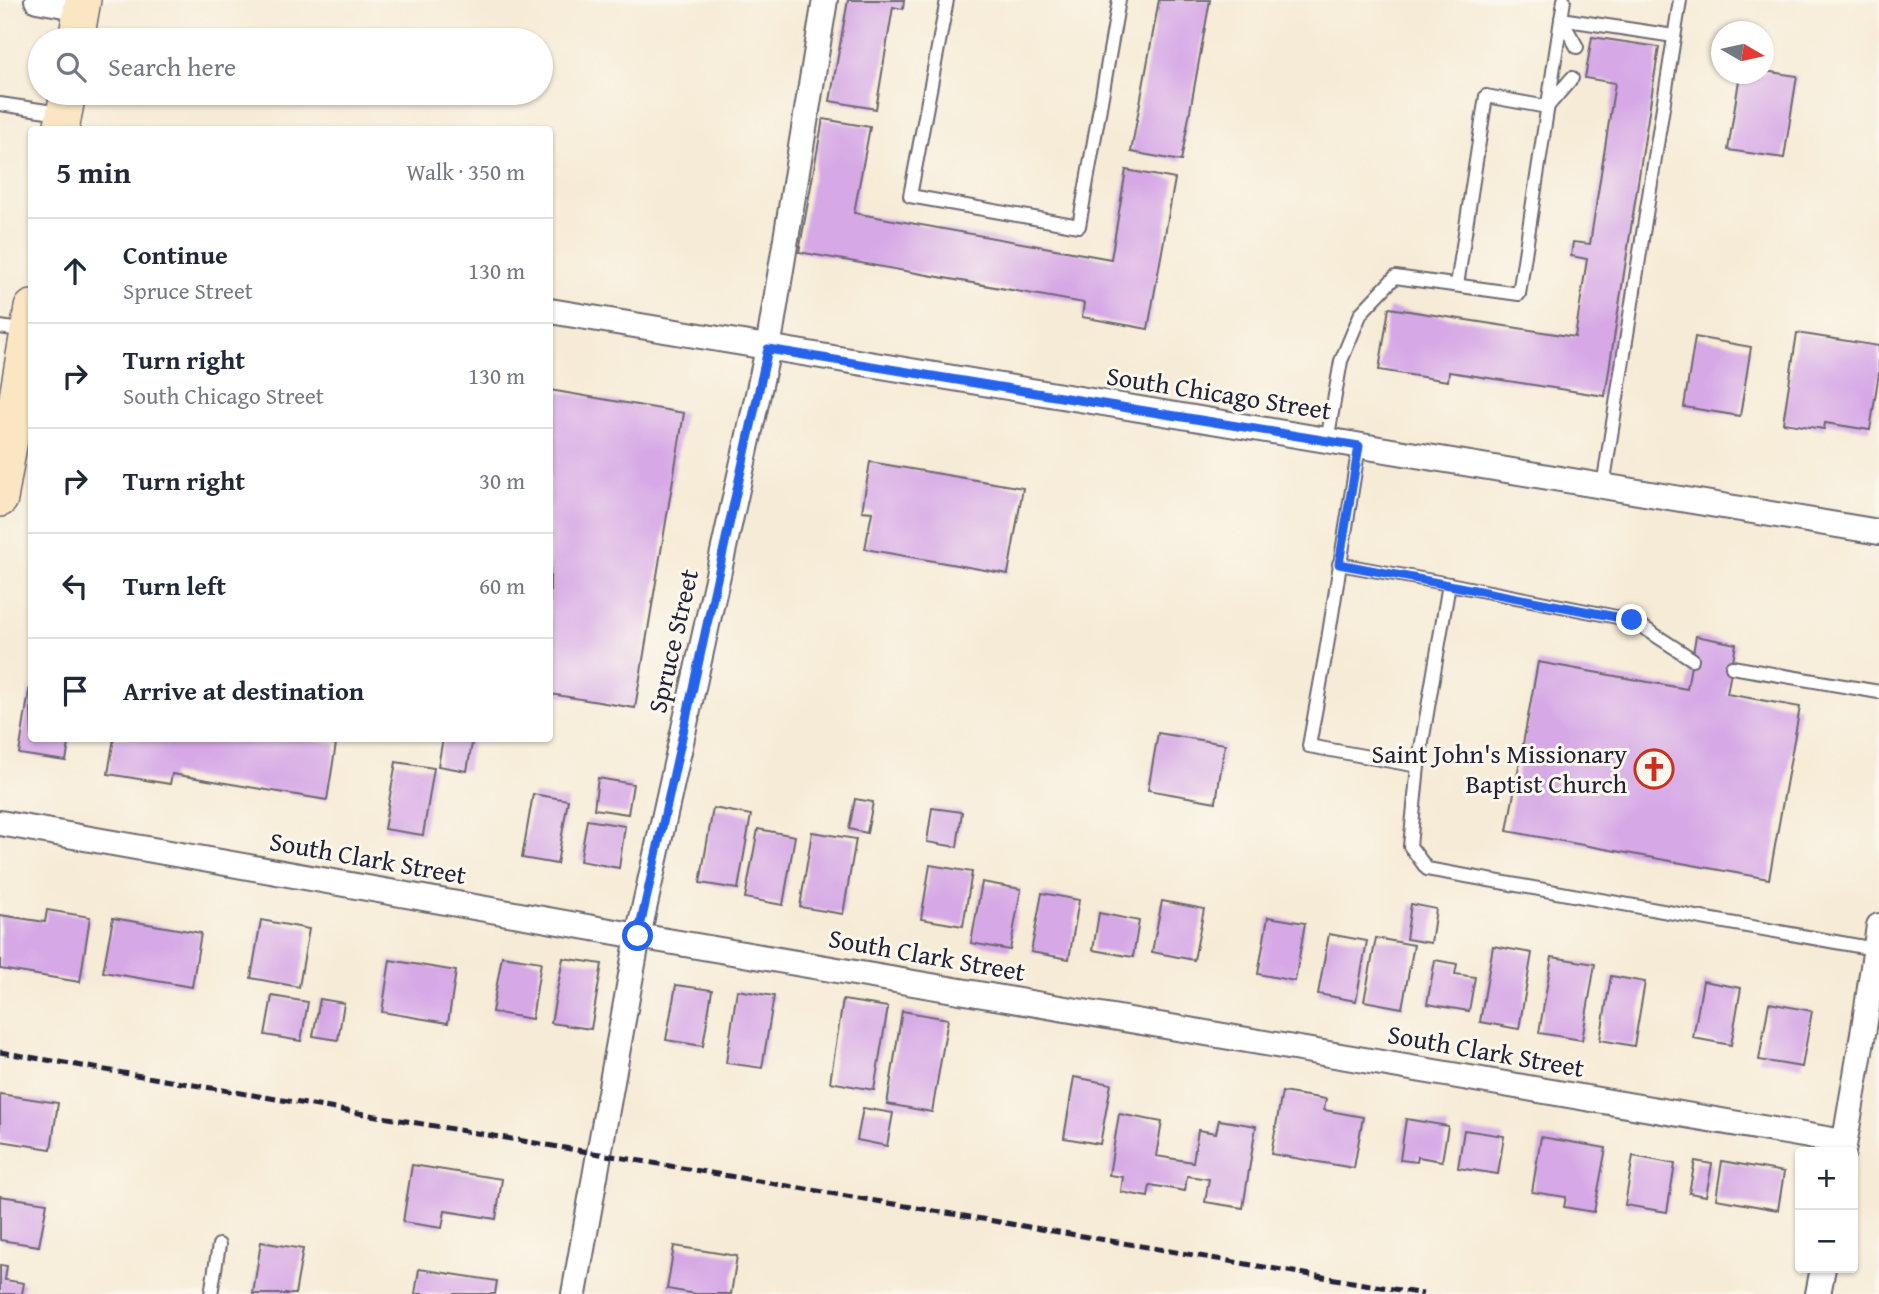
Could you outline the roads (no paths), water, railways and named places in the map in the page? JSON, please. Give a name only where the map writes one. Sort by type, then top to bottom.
[{"type":"street","points":[[37,0],[80,16]]},
{"type":"street","name":"Spruce Street","points":[[574,1294],[638,936],[768,349],[825,0]]},
{"type":"street","name":"South Chicago Street","points":[[553,312],[1879,532]]},
{"type":"street","points":[[0,499],[6,426],[20,322]]},
{"type":"street","name":"South Clark Street","points":[[0,824],[1843,1147]]},
{"type":"street","points":[[1843,1147],[1872,1029],[1877,938]]},
{"type":"street","points":[[1818,1294],[1822,1273]]},
{"type":"lane","points":[[947,0],[910,196],[1079,226],[1119,0]]},
{"type":"lane","points":[[1327,441],[1341,361],[1361,313],[1395,277],[1519,295],[1564,0]]},
{"type":"lane","points":[[1603,486],[1680,0]]},
{"type":"lane","points":[[1561,19],[1674,36]]},
{"type":"lane","points":[[1561,19],[1577,47]]},
{"type":"lane","points":[[1547,107],[1572,78]]},
{"type":"lane","points":[[1457,285],[1486,96],[1547,107]]},
{"type":"lane","points":[[0,104],[64,112]]},
{"type":"lane","points":[[1359,446],[1309,746],[1418,766]]},
{"type":"lane","points":[[1339,564],[1632,620],[1692,659]]},
{"type":"lane","points":[[1448,584],[1418,766],[1410,846],[1427,869],[1877,938]]},
{"type":"lane","points":[[1732,667],[1879,692]]},
{"type":"lane","points":[[211,1294],[219,1245]]},
{"type":"railway","points":[[0,1052],[1423,1294]]},
{"type":"place","name":"Saint John's Missionary Baptist Church","points":[[1654,769]]}]
